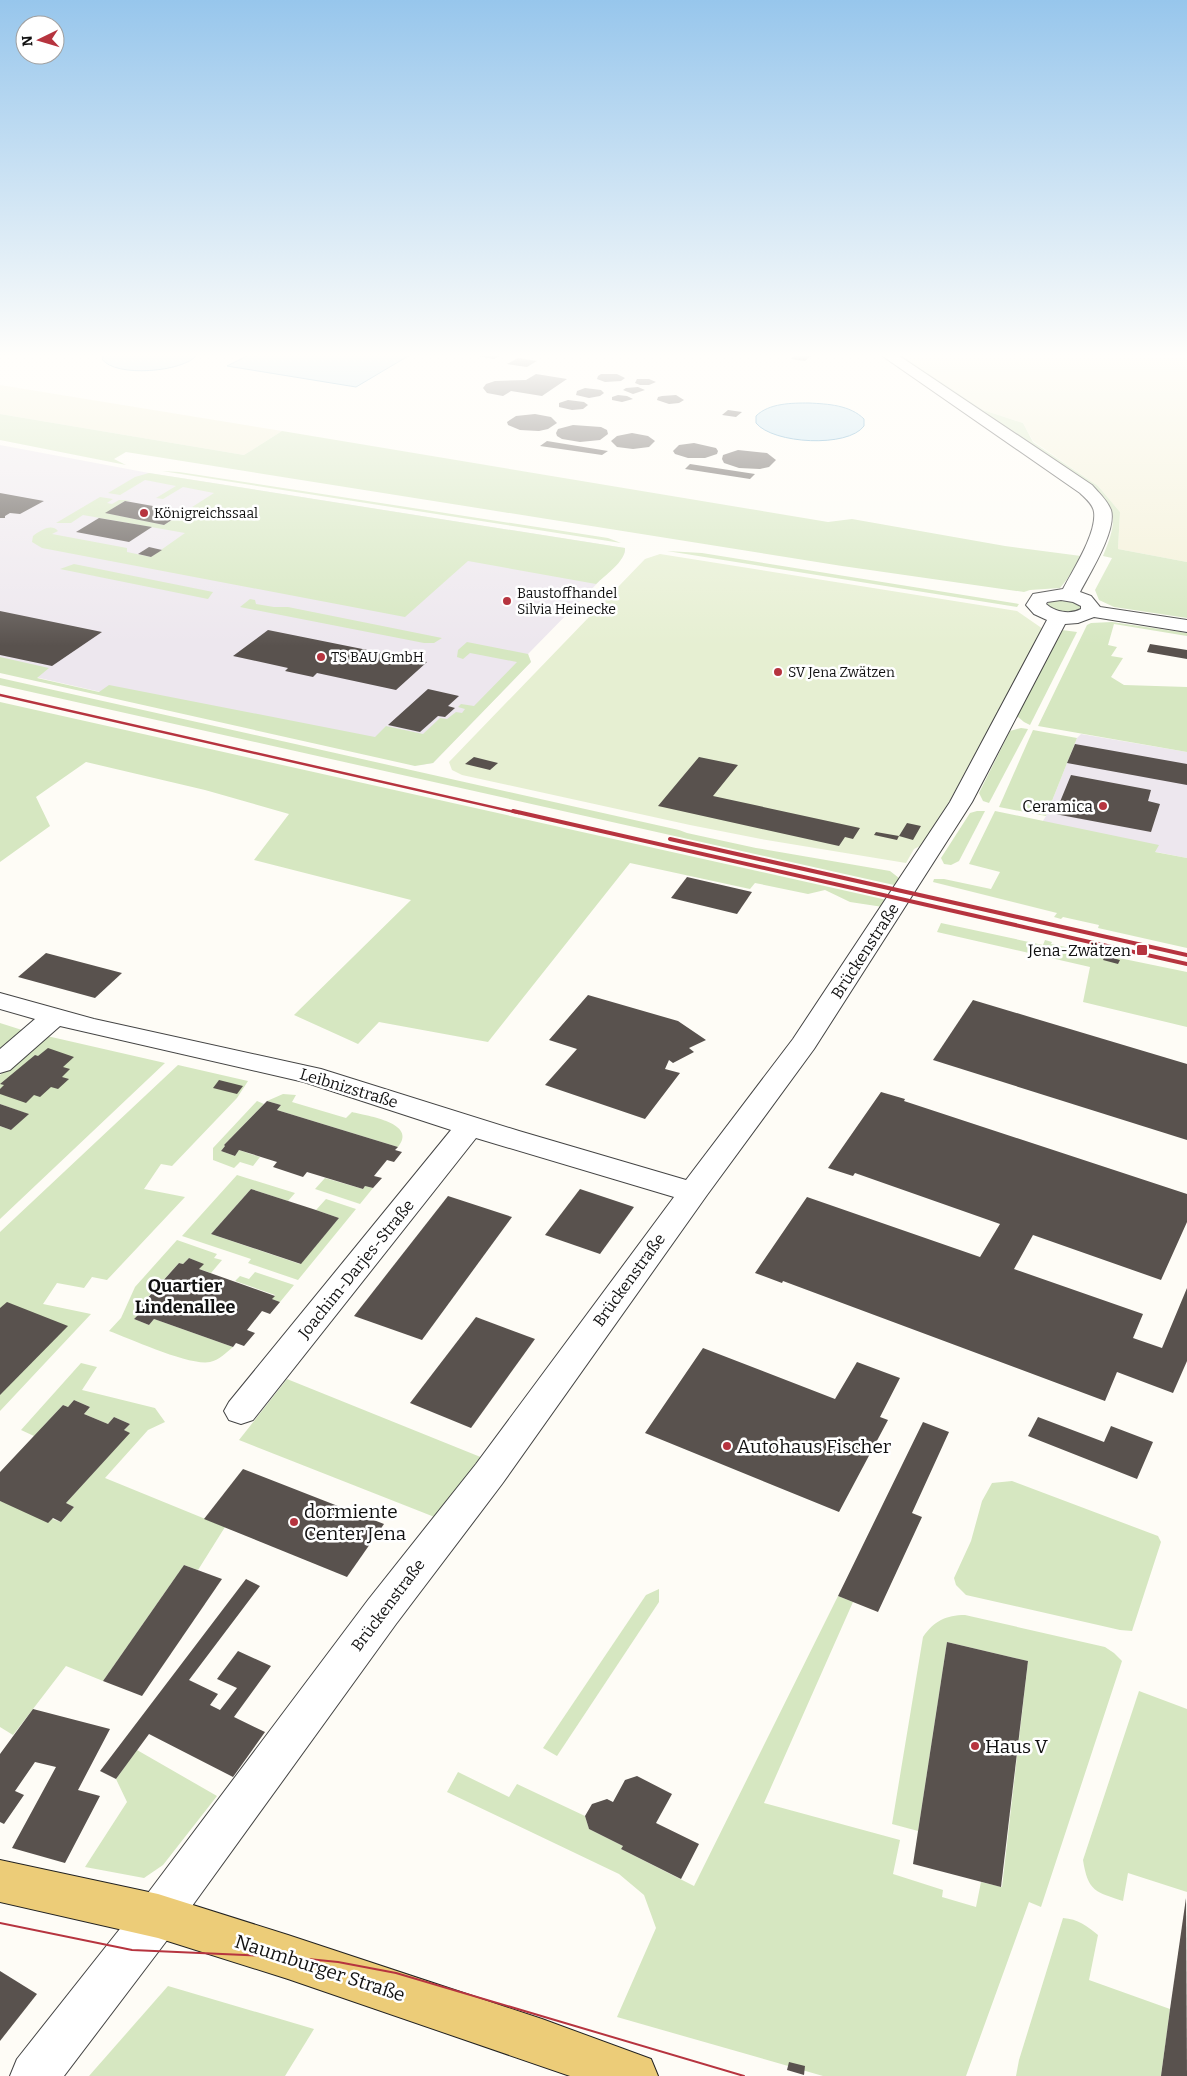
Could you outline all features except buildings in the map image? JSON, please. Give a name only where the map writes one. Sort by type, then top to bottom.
[{"type":"main road","name":"Naumburger Straße","points":[[0,1881],[158,1916],[288,1957],[542,2042],[634,2076]]},
{"type":"street","name":"Brückenstraße","points":[[34,2076],[158,1916],[382,1612],[503,1455],[693,1192],[804,1043],[961,802],[1073,607],[1098,541],[1103,512],[1099,503],[1086,489],[1033,452]]},
{"type":"street","points":[[1073,607],[1187,626]]},
{"type":"street","name":"Leibnizstraße","points":[[0,1001],[54,1017],[310,1076],[693,1192]]},
{"type":"street","points":[[0,1064],[54,1017]]},
{"type":"street","name":"Joachim-Darjes-Straße","points":[[241,1411],[470,1126]]},
{"type":"shaded area","points":[[0,452],[37,452],[149,473],[625,548],[622,558],[528,654],[531,662],[433,763],[420,765],[0,669]]},
{"type":"shaded area","points":[[225,452],[249,452],[244,455]]},
{"type":"shaded area","points":[[1049,452],[1187,452],[1187,562],[1118,549],[1120,512],[1098,486]]},
{"type":"shaded area","points":[[1081,734],[1187,752],[1187,858],[1038,829],[1046,816],[1077,738]]},
{"type":"green space","points":[[60,452],[225,452],[244,455],[249,452],[407,452],[828,522],[852,519],[1005,546],[1081,556],[1060,588],[1024,592],[842,566],[126,452],[114,459],[126,465]]},
{"type":"green space","points":[[1041,452],[1048,452],[1098,486],[1120,512],[1118,549],[1187,562],[1187,618],[1114,607],[1099,600],[1095,590],[1112,558],[1103,556],[1113,523],[1112,514],[1110,506],[1104,498],[1085,481]]},
{"type":"green space","points":[[162,471],[179,472],[608,538],[621,543]]},
{"type":"green space","points":[[149,473],[625,548],[619,563],[596,584],[468,561],[405,617],[42,548],[32,542],[33,536],[52,528],[58,531],[52,534],[127,548],[127,552],[151,557],[185,533],[83,515],[71,523],[56,523],[100,497],[113,499],[107,503],[112,504],[119,500],[132,500],[125,501],[106,513],[164,525],[214,493],[183,487],[163,499],[156,498],[176,486],[145,480],[120,495],[108,493],[135,477]]},
{"type":"green space","points":[[667,551],[702,553],[1019,604],[1017,607]]},
{"type":"green space","name":"SV Jena Zwätzen","points":[[660,554],[1017,611],[1043,629],[950,800],[922,845],[914,849],[906,863],[690,825],[462,775],[452,770],[449,762],[645,559]]},
{"type":"green space","points":[[74,564],[213,592],[208,599],[60,569]]},
{"type":"green space","points":[[250,599],[255,600],[256,604],[288,607],[442,638],[434,643],[424,643],[240,607]]},
{"type":"green space","points":[[1067,599],[1081,606],[1081,608],[1068,613],[1047,606],[1049,601]]},
{"type":"green space","points":[[1112,622],[1187,633],[1187,636],[1114,624],[1108,645],[1117,647],[1111,656],[1123,658],[1111,677],[1124,685],[1187,687],[1187,752],[1038,726],[1087,625],[1091,623]]},
{"type":"green space","points":[[1062,630],[1077,632],[1030,725],[1017,716]]},
{"type":"green space","points":[[467,642],[528,654],[531,662],[433,763],[415,766],[0,673],[0,657],[49,668],[37,678],[99,692],[109,685],[375,737],[386,726],[423,734],[440,718],[447,719],[456,712],[462,713],[465,709],[458,707],[461,704],[474,706],[517,662],[470,653],[463,659],[457,657],[458,650]]},
{"type":"green space","points":[[0,678],[756,848],[890,871],[899,878],[898,882],[894,885],[0,685]]},
{"type":"green space","points":[[0,702],[887,900],[883,907],[850,902],[825,890],[808,894],[755,883],[750,889],[630,863],[488,1042],[379,1022],[358,1044],[294,1015],[411,900],[254,860],[289,814],[205,790],[86,762],[36,797],[50,826],[0,862]]},
{"type":"green space","points":[[1021,728],[1028,729],[989,803],[983,801],[979,793],[1010,731]]},
{"type":"green space","points":[[1033,730],[1077,738],[1046,816],[999,807]]},
{"type":"green space","points":[[985,811],[959,861],[951,865],[944,864],[941,858],[970,813]]},
{"type":"green space","points":[[995,811],[1159,845],[1155,852],[1187,858],[1187,948],[1098,928],[1099,925],[1063,917],[1061,919],[1054,917],[1057,913],[933,882],[934,879],[944,879],[991,889],[1000,872],[969,864]]},
{"type":"green space","points":[[941,923],[1043,945],[1045,940],[1052,942],[1051,944],[1187,972],[1187,1027],[1083,1002],[1090,967],[937,932]]},
{"type":"green space","points":[[0,1023],[22,1030],[20,1035],[0,1050]]},
{"type":"green space","points":[[47,1036],[165,1063],[0,1219],[0,1126],[11,1130],[28,1114],[0,1104],[0,1075]]},
{"type":"green space","points":[[178,1065],[248,1081],[237,1098],[172,1166],[161,1164],[144,1189],[185,1197],[107,1280],[92,1277],[84,1288],[57,1283],[43,1304],[91,1314],[0,1411],[0,1232]]},
{"type":"green space","points":[[283,1094],[296,1095],[292,1102],[346,1118],[352,1112],[388,1122],[402,1132],[402,1139],[398,1147],[277,1110],[281,1105],[267,1101]]},
{"type":"green space","points":[[257,1101],[264,1104],[224,1145],[221,1151],[235,1156],[239,1150],[260,1157],[253,1166],[240,1162],[234,1168],[213,1160],[213,1148]]},
{"type":"green space","points":[[237,1175],[295,1193],[288,1201],[251,1189],[211,1234],[300,1264],[339,1218],[316,1210],[326,1199],[356,1209],[298,1280],[248,1263],[251,1259],[182,1236]]},
{"type":"green space","points":[[325,1178],[363,1189],[365,1186],[373,1188],[360,1204],[315,1189]]},
{"type":"green space","points":[[177,1240],[217,1254],[214,1258],[222,1260],[211,1273],[199,1269],[203,1264],[189,1258],[183,1264],[179,1263],[135,1311],[139,1314],[134,1319],[149,1325],[154,1319],[233,1347],[219,1358],[210,1362],[188,1360],[109,1331],[121,1318],[135,1287]]},
{"type":"green space","points":[[255,1272],[294,1285],[280,1302],[272,1299],[275,1295],[235,1281],[240,1276],[249,1279]]},
{"type":"green space","points":[[81,1363],[97,1367],[82,1390],[155,1408],[165,1422],[148,1430],[105,1478],[225,1527],[198,1570],[184,1565],[103,1681],[66,1666],[13,1735],[0,1727],[0,1501],[61,1522],[74,1507],[66,1503],[129,1433],[124,1430],[130,1424],[114,1417],[108,1424],[84,1414],[90,1407],[74,1400],[68,1407],[63,1405],[34,1436],[21,1430]]},
{"type":"green space","points":[[287,1379],[483,1458],[437,1518],[239,1440]]},
{"type":"green space","points":[[1012,1481],[1158,1536],[1161,1542],[1132,1631],[1120,1630],[966,1595],[956,1585],[954,1578],[971,1541],[982,1501],[992,1483]]},
{"type":"green space","points":[[659,1589],[659,1602],[557,1756],[543,1748],[646,1595]]},
{"type":"green space","points":[[838,1596],[853,1602],[764,1803],[900,1840],[893,1874],[943,1890],[942,1897],[976,1907],[981,1882],[1002,1887],[1028,1661],[947,1642],[918,1831],[892,1824],[923,1637],[941,1620],[952,1616],[965,1615],[1105,1647],[1122,1661],[1041,1907],[1029,1902],[966,2076],[823,2076],[617,2017],[656,1928],[644,1895],[619,1874],[447,1792],[458,1772],[509,1797],[517,1784],[585,1816],[589,1829],[623,1846],[621,1849],[694,1886]]},
{"type":"green space","points":[[1139,1691],[1187,1709],[1187,1892],[1128,1873],[1123,1901],[1100,1893],[1091,1885],[1083,1860]]},
{"type":"green space","points":[[137,1750],[217,1796],[163,1865],[144,1878],[85,1867],[127,1802],[116,1779]]},
{"type":"green space","points":[[1063,1918],[1082,1924],[1098,1935],[1089,1980],[1170,2009],[1161,2076],[1016,2076],[1019,2060]]},
{"type":"green space","points":[[168,1986],[314,2029],[285,2076],[89,2076]]},
{"type":"tram line","points":[[0,1923],[132,1950],[288,1957],[338,1962],[396,1973],[744,2076]]},
{"type":"railway","points":[[0,695],[519,813]]},
{"type":"railway","points":[[513,811],[1187,964]]},
{"type":"railway","points":[[670,839],[1187,955]]},
{"type":"place","name":"Königreichssaal","points":[[144,513]]},
{"type":"place","name":"Baustoffhandel Silvia Heinecke","points":[[507,601]]},
{"type":"place","name":"TS BAU GmbH","points":[[321,657]]},
{"type":"place","name":"SV Jena Zwätzen","points":[[778,672]]},
{"type":"place","name":"Ceramica","points":[[1103,806]]},
{"type":"place","name":"Jena-Zwätzen","points":[[1142,950]]},
{"type":"place","name":"Autohaus Fischer","points":[[727,1446]]},
{"type":"place","name":"dormiente Center Jena","points":[[294,1522]]},
{"type":"place","name":"Haus V","points":[[975,1746]]},
{"type":"district","name":"Quartier Lindenallee","points":[[185,1296]]}]
